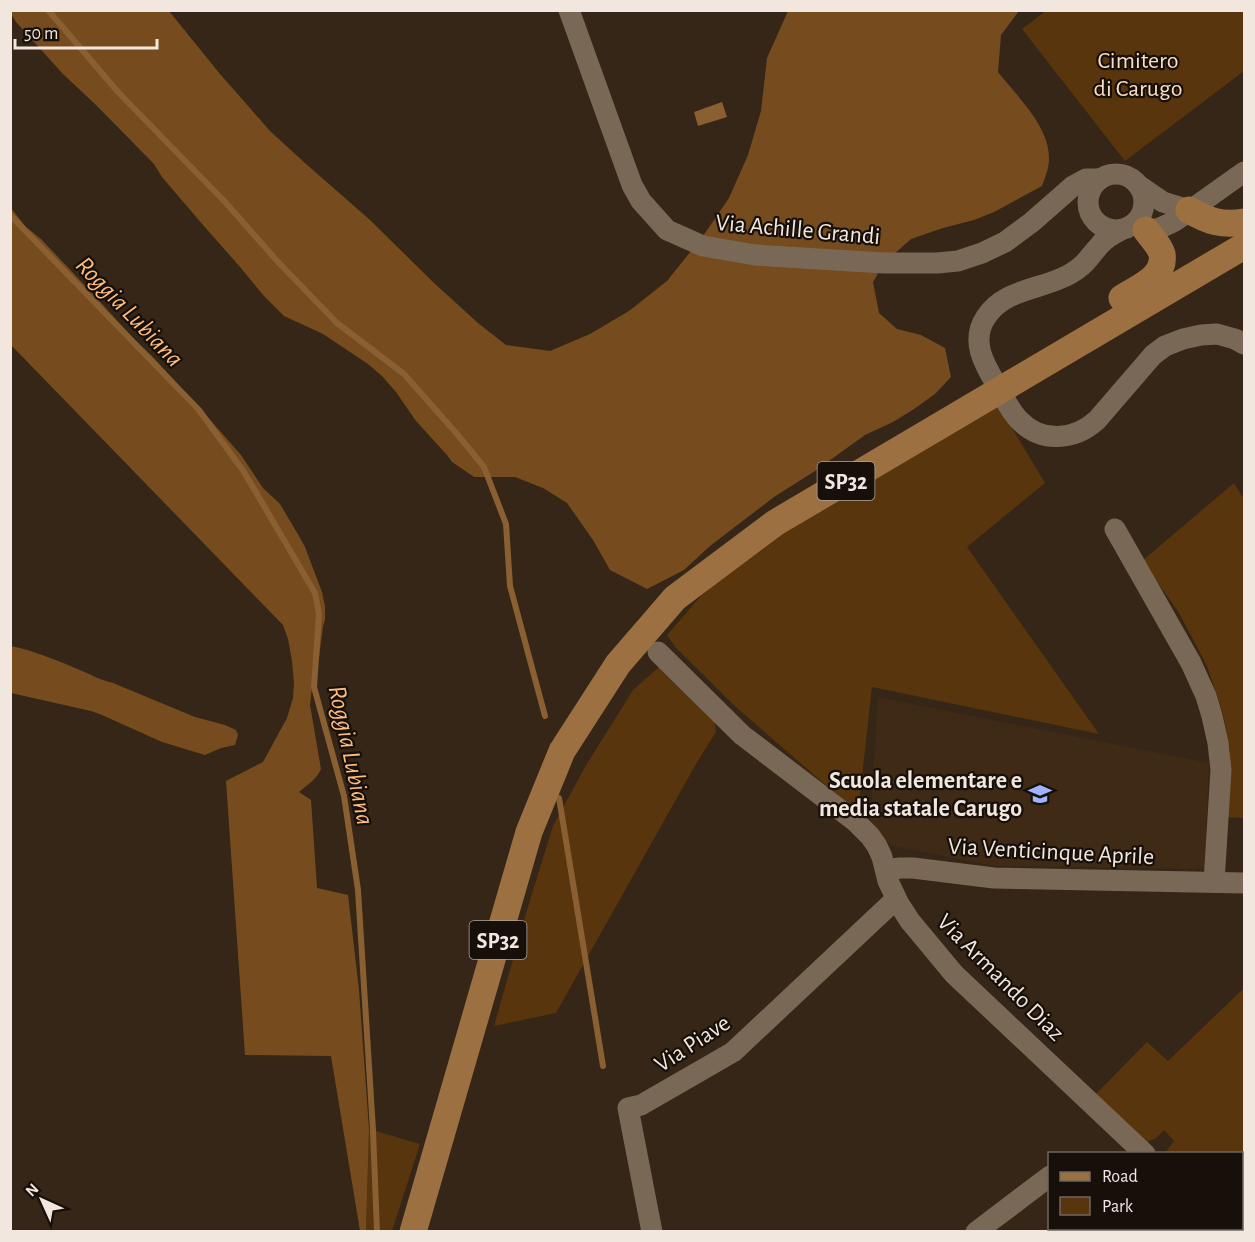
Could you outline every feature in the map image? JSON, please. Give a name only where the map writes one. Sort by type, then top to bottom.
[{"type":"main road","points":[[1189,210],[1204,219],[1225,224],[1245,222]]},
{"type":"main road","points":[[1024,376],[1036,356],[1052,342],[1157,274],[1162,254],[1154,240],[1133,228]]},
{"type":"main road","name":"SP32","points":[[413,1232],[530,832],[562,751],[618,664],[675,598],[775,523],[1245,246]]},
{"type":"main road","points":[[1071,348],[1102,346],[1231,272],[1245,267]]},
{"type":"street","name":"Via Achille Grandi","points":[[569,10],[632,185],[641,201],[667,230],[703,246],[755,255],[884,263],[957,261],[1005,242],[1047,210],[1073,186],[1086,179],[1100,179]]},
{"type":"street","points":[[1096,228],[1153,230],[1164,226],[1245,172]]},
{"type":"street","points":[[1189,210],[1163,201],[1125,176],[1116,174],[1100,179],[1094,184],[1088,200],[1088,208],[1096,228],[1090,258],[1068,276],[999,302],[980,326],[979,349],[1019,421],[1045,436],[1062,437],[1073,435],[1097,420],[1153,355],[1165,346],[1192,337],[1217,334],[1245,344]]},
{"type":"street","points":[[1133,228],[1143,210],[1144,201],[1138,185]]},
{"type":"street","name":"Via Achille Grandi","points":[[1047,210],[1065,203],[1083,207],[1096,228]]},
{"type":"street","points":[[1115,529],[1191,663],[1212,716],[1221,770],[1214,882]]},
{"type":"street","name":"Via Armando Diaz","points":[[658,652],[742,735],[856,822],[870,836],[882,857],[888,882],[896,898],[910,921],[954,974],[1143,1152]]},
{"type":"street","name":"Via Venticinque Aprile","points":[[886,870],[913,868],[994,878],[1245,883]]},
{"type":"street","name":"Via Piave","points":[[652,1232],[628,1108],[641,1105],[733,1052],[896,898]]},
{"type":"street","points":[[976,1232],[1048,1178]]},
{"type":"shaded area","points":[[10,11],[169,11],[270,131],[370,220],[478,323],[506,345],[550,351],[590,334],[629,311],[667,281],[703,236],[729,198],[748,155],[761,111],[767,58],[788,11],[1019,11],[1001,35],[998,72],[1031,112],[1044,135],[1049,159],[1047,173],[1042,186],[994,212],[911,239],[884,263],[873,282],[879,313],[897,329],[921,335],[945,348],[951,377],[935,394],[893,422],[865,435],[774,497],[710,546],[684,570],[647,589],[610,570],[593,540],[567,503],[543,488],[515,477],[474,477],[452,462],[416,421],[396,392],[368,364],[323,334],[284,316],[203,225],[162,177],[154,164],[63,74],[16,22]]},
{"type":"shaded area","points":[[722,102],[727,117],[698,126],[694,112]]},
{"type":"shaded area","points":[[11,208],[26,227],[41,239],[153,357],[241,455],[263,488],[280,504],[299,536],[322,592],[325,620],[319,658],[314,669],[310,705],[321,769],[314,779],[299,792],[311,800],[317,888],[348,895],[359,990],[369,1129],[366,1231],[360,1231],[331,1056],[245,1055],[226,781],[263,762],[287,718],[293,698],[294,683],[288,639],[283,625],[11,345]]},
{"type":"shaded area","points":[[11,646],[56,660],[195,717],[225,725],[236,730],[238,735],[235,745],[205,755],[162,742],[91,711],[11,693]]},
{"type":"shaded area","name":"Scuola elementare e media statale Carugo","points":[[878,697],[1209,763],[1205,869],[995,866],[892,846],[870,825]]},
{"type":"green space","name":"Cimitero di Carugo","points":[[1047,10],[1244,11],[1244,71],[1125,161],[1022,29]]},
{"type":"green space","points":[[998,405],[1045,483],[967,547],[1099,734],[872,687],[858,813],[737,708],[676,648],[667,635],[701,596],[769,539]]},
{"type":"green space","points":[[1234,483],[1244,499],[1244,818],[1226,817],[1230,751],[1223,714],[1207,666],[1178,611],[1142,561]]},
{"type":"green space","points":[[660,666],[714,716],[716,732],[556,1013],[494,1026],[553,826],[585,767],[633,690]]},
{"type":"green space","points":[[1244,988],[1244,1231],[1234,1230],[1243,1230],[1243,1152],[1166,1152],[1174,1141],[1164,1130],[1156,1138],[1145,1143],[1094,1096],[1147,1042],[1168,1061]]},
{"type":"green space","points":[[369,1129],[420,1144],[392,1231],[366,1232]]},
{"type":"waterway","points":[[48,10],[118,92],[226,203],[279,263],[337,323],[404,374],[484,467],[506,524],[510,586],[545,716]]},
{"type":"waterway","name":"Roggia Lubiana","points":[[10,215],[199,410],[244,472],[315,593],[319,614],[314,687],[344,796],[358,890],[377,1232]]},
{"type":"waterway","points":[[559,798],[603,1066]]},
{"type":"place","name":"Scuola elementare e media statale Carugo","points":[[1040,794]]}]
